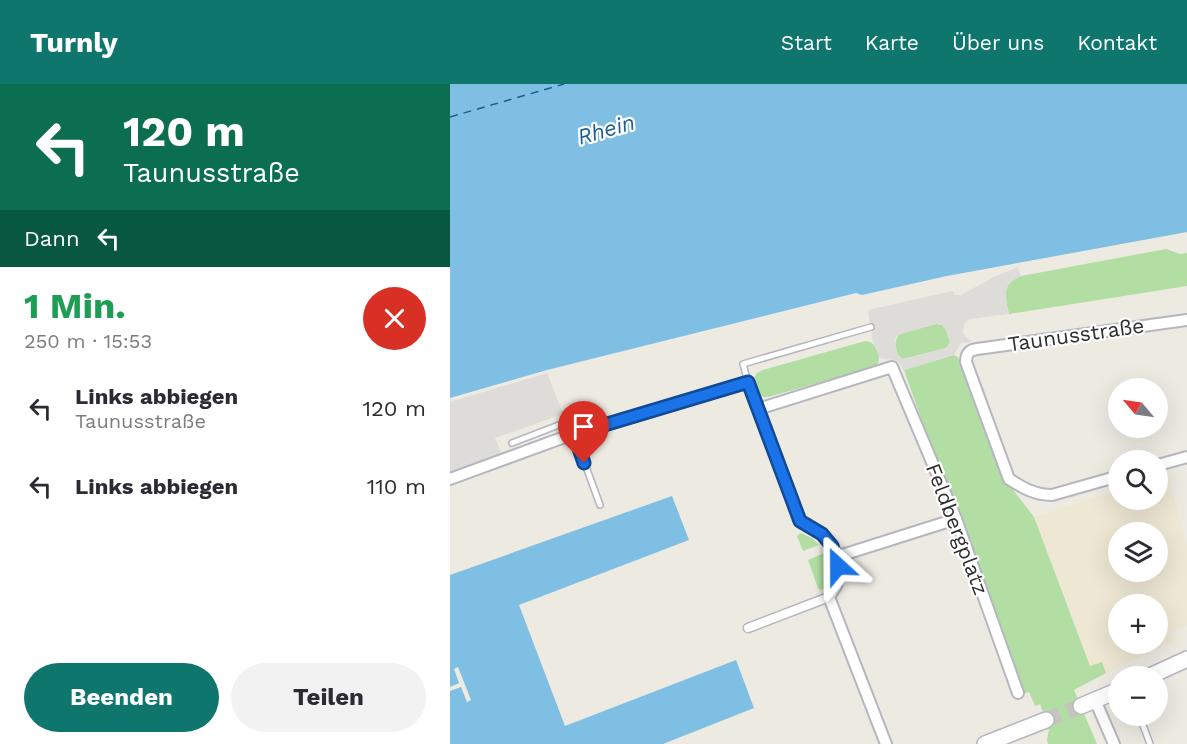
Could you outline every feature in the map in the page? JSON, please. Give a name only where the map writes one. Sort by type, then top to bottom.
[{"type":"main road","points":[[1168,668],[1187,659]]},
{"type":"main road","points":[[1088,703],[1108,695]]},
{"type":"main road","points":[[985,744],[1046,720]]},
{"type":"street","name":"Taunusstraße","points":[[1108,479],[1052,495],[1040,495],[1009,479],[966,362],[967,355],[977,348],[1187,320]]},
{"type":"street","name":"Feldbergplatz","points":[[758,409],[892,367],[956,519],[1018,693]]},
{"type":"street","points":[[450,479],[576,434],[748,382],[800,521],[822,534],[832,546],[838,566],[836,586],[829,597],[748,628]]},
{"type":"street","points":[[1168,462],[1187,457]]},
{"type":"street","points":[[836,557],[956,519]]},
{"type":"street","points":[[829,597],[886,744]]},
{"type":"street","points":[[1088,703],[1114,744]]},
{"type":"lane","points":[[748,382],[743,364],[871,327]]},
{"type":"lane","points":[[512,443],[564,423],[576,434],[600,505]]},
{"type":"lane","points":[[1143,726],[1150,744]]},
{"type":"shaded area","points":[[1018,267],[1021,276],[1009,283],[1006,290],[1005,297],[1009,314],[967,321],[964,324],[963,333],[971,342],[961,343],[954,355],[903,370],[899,363],[880,358],[873,343],[868,310],[953,291],[955,295],[961,295]],"holes":[[[936,324],[942,325],[950,342],[946,348],[903,359],[898,356],[895,342],[896,337],[900,334]]]},
{"type":"shaded area","points":[[547,373],[563,414],[495,438],[504,459],[450,479],[450,402]]},
{"type":"shaded area","points":[[1168,475],[1187,545],[1187,625],[1170,633],[1174,641],[1168,644],[1168,594],[1108,594],[1108,654],[1146,654],[1121,666],[1108,666],[1106,673],[1102,662],[1091,667],[1034,517],[1108,493],[1108,510],[1168,510]]},
{"type":"green space","points":[[1166,249],[1180,254],[1187,253],[1187,286],[1009,314],[1007,287],[1021,276]]},
{"type":"green space","points":[[936,324],[942,325],[946,330],[950,342],[946,348],[903,359],[900,357],[896,351],[896,343],[900,334]]},
{"type":"green space","points":[[865,341],[873,344],[878,351],[879,359],[876,367],[768,397],[763,397],[759,393],[754,378],[763,370]]},
{"type":"green space","points":[[954,355],[958,357],[1011,487],[1034,517],[1090,666],[1102,662],[1106,673],[1074,690],[1097,744],[1048,744],[1049,729],[1040,704],[1035,706],[1029,692],[1019,695],[904,370]]},
{"type":"green space","points":[[801,533],[812,538],[819,545],[803,551],[797,536]]},
{"type":"green space","points":[[824,553],[830,574],[828,584],[820,590],[808,560]]},
{"type":"water","name":"Rhein","points":[[450,84],[1187,84],[1187,232],[947,276],[862,295],[856,293],[547,370],[450,398]]},
{"type":"water","points":[[672,496],[689,540],[519,605],[565,726],[736,660],[754,708],[663,744],[450,744],[450,575]]},
{"type":"pier","points":[[458,667],[471,700],[467,702],[461,687],[450,691],[450,687],[459,683],[454,669]]},
{"type":"ferry route","points":[[450,117],[564,84]]},
{"type":"tunnel","points":[[1046,720],[1081,706]]},
{"type":"route","points":[[584,463],[574,434],[748,382],[800,521],[822,534],[832,546],[838,566]]}]
